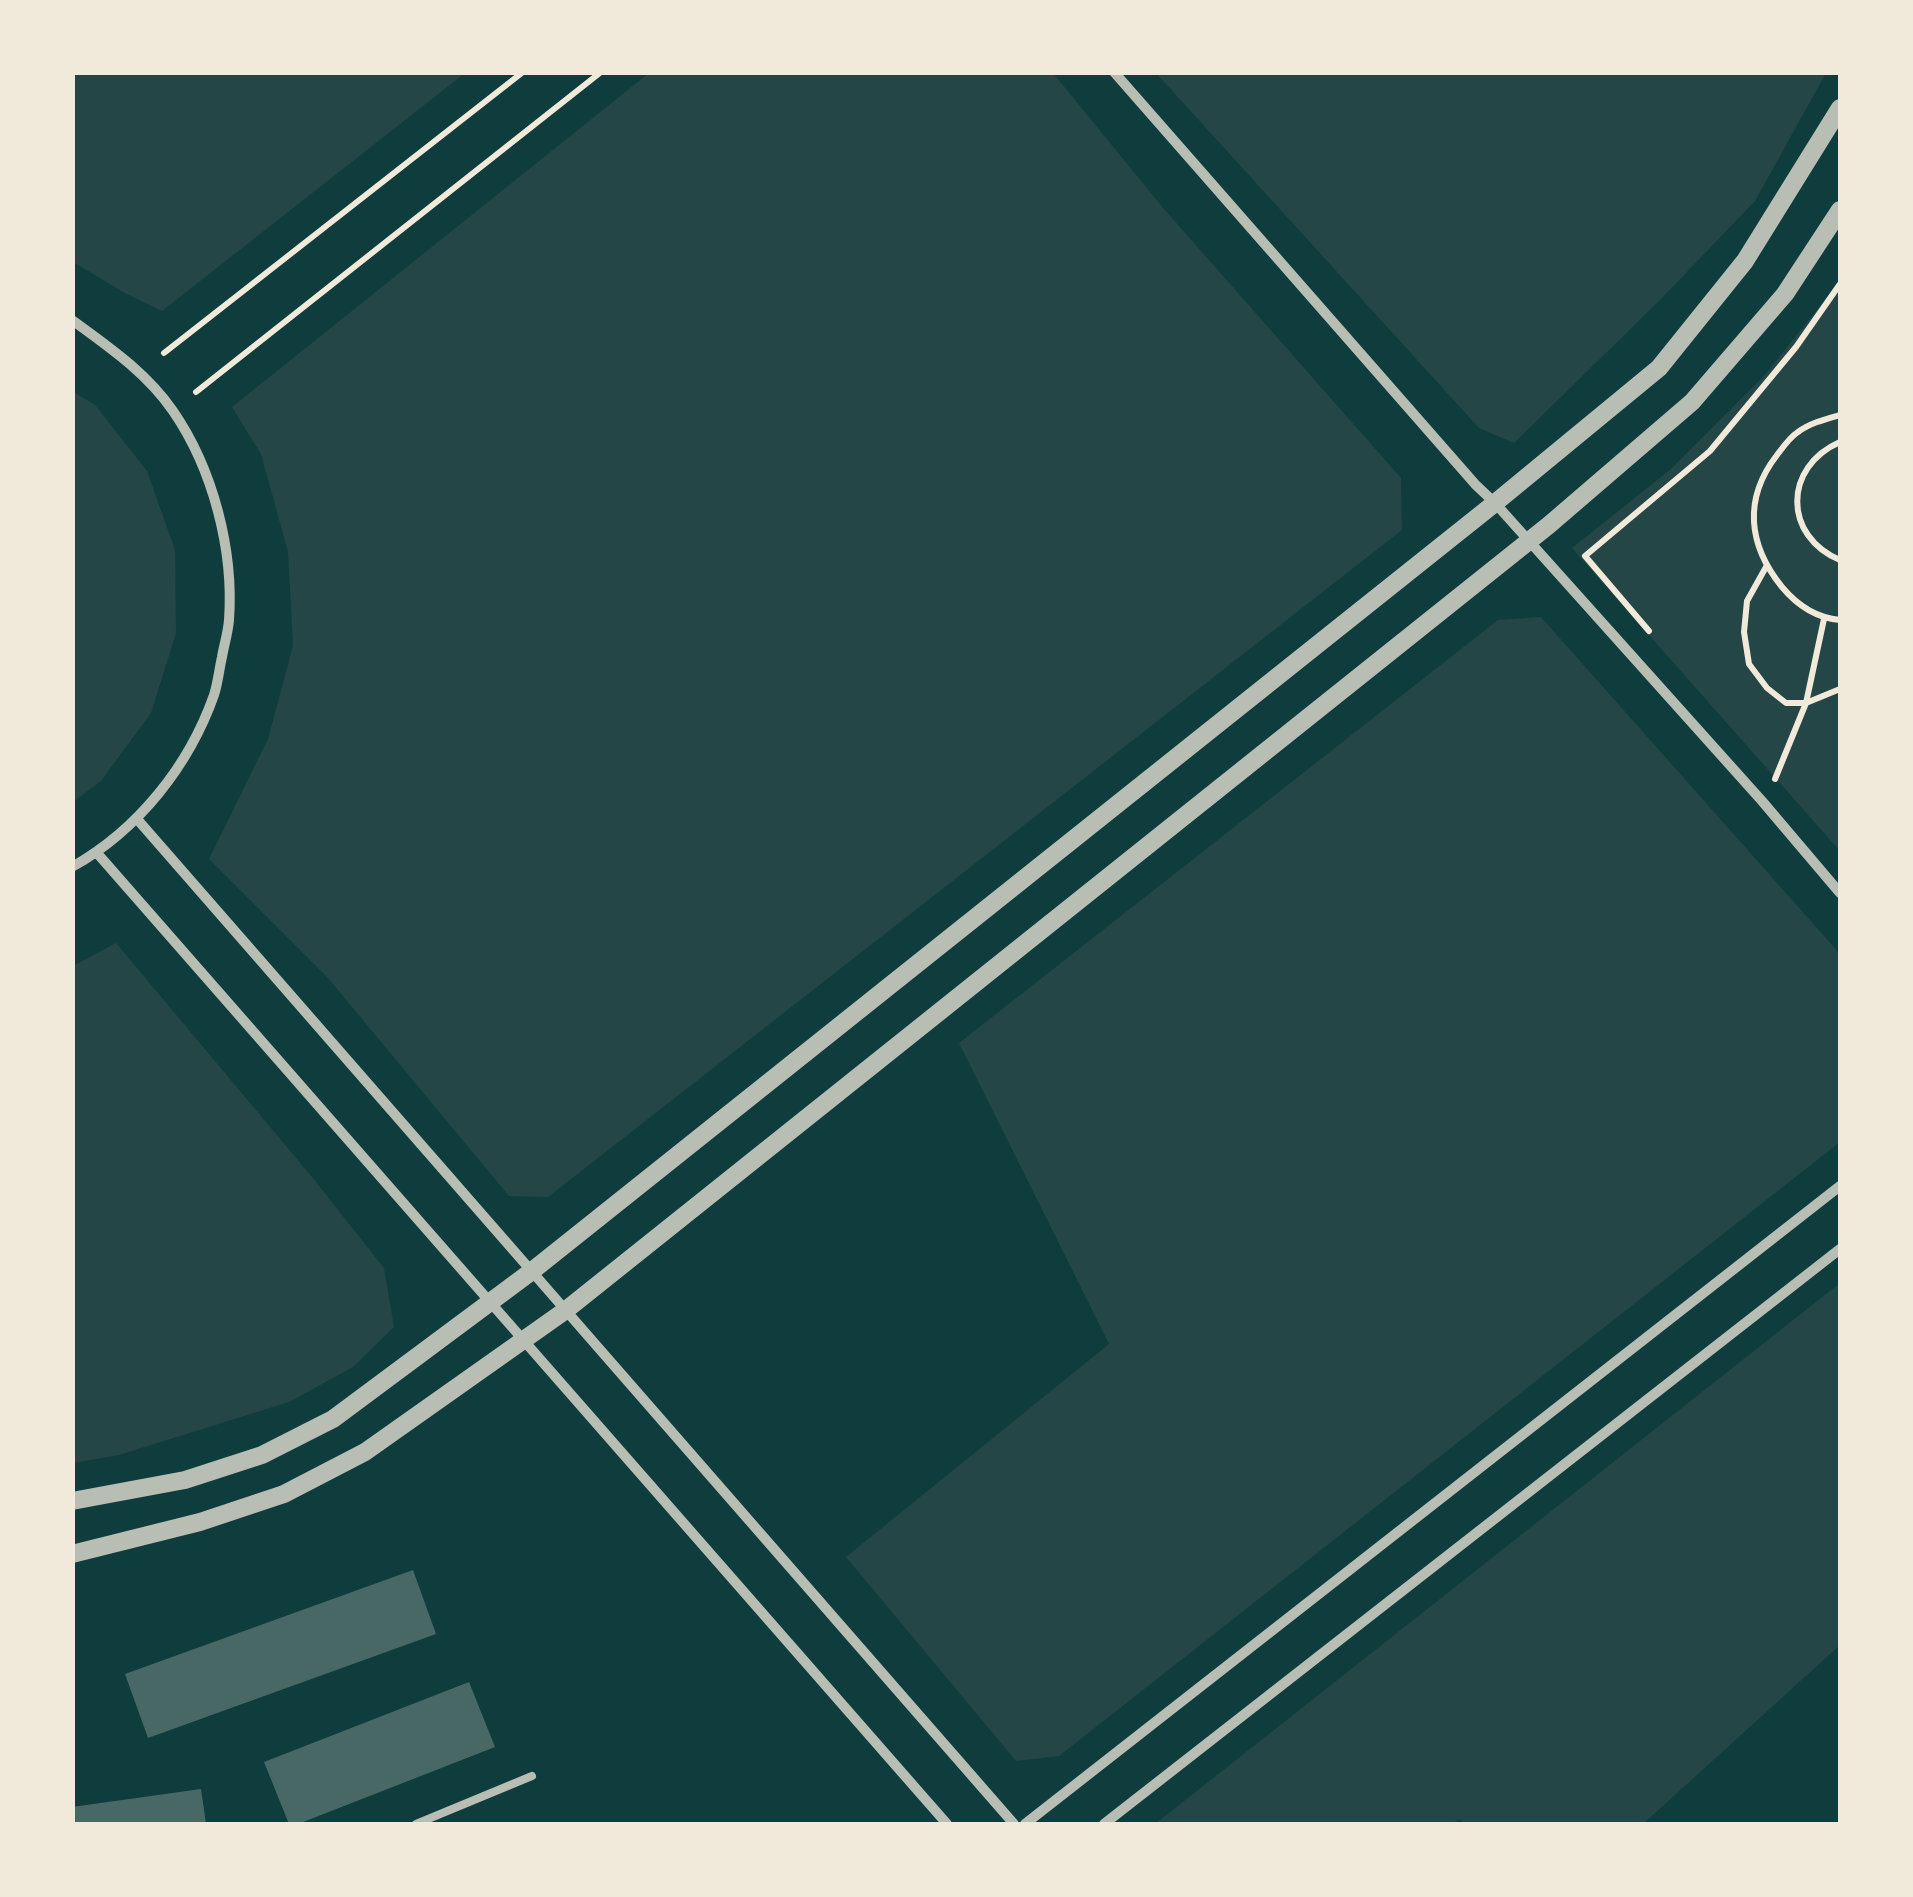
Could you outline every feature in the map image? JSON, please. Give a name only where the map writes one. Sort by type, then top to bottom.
[{"type":"street","points":[[1114,72],[1840,893]]},
{"type":"street","points":[[72,1500],[185,1480],[262,1454],[333,1419],[532,1271],[1495,503],[1658,368],[1746,261],[1840,108]]},
{"type":"street","points":[[72,1554],[200,1522],[284,1494],[365,1452],[524,1342],[1528,541],[1692,402],[1785,294],[1840,210]]},
{"type":"street","points":[[72,320],[140,371],[174,412],[208,476],[227,548],[229,621],[214,694],[183,760],[138,818],[97,853],[72,867]]},
{"type":"street","points":[[138,818],[1014,1824]]},
{"type":"street","points":[[97,853],[946,1824]]},
{"type":"street","points":[[1025,1824],[1840,1186]]},
{"type":"street","points":[[1104,1824],[1840,1248]]},
{"type":"lane","points":[[416,1824],[532,1776]]},
{"type":"path","points":[[164,353],[522,72]]},
{"type":"path","points":[[196,392],[602,72]]},
{"type":"path","points":[[1661,645],[1585,556],[1710,452],[1796,347],[1840,284]]},
{"type":"path","points":[[1840,415],[1797,432],[1767,468],[1755,494],[1754,531],[1766,567],[1792,599],[1824,619],[1840,620]]},
{"type":"path","points":[[1840,442],[1817,458],[1801,479],[1796,497],[1799,519],[1810,539],[1824,553],[1840,560]]},
{"type":"path","points":[[1766,567],[1747,601],[1744,632],[1749,664],[1767,688],[1786,703],[1806,703],[1840,689]]},
{"type":"path","points":[[1762,801],[1806,703],[1824,619]]},
{"type":"path","points":[[1762,764],[1775,779]]},
{"type":"shaded area","points":[[73,72],[465,73],[162,311],[73,262]]},
{"type":"shaded area","points":[[649,73],[1053,73],[1164,209],[1401,478],[1402,530],[548,1197],[509,1196],[328,978],[209,859],[268,739],[293,646],[288,552],[261,454],[232,407]]},
{"type":"shaded area","points":[[1156,73],[1826,73],[1755,201],[1514,443],[1479,428]]},
{"type":"shaded area","points":[[1840,281],[1840,851],[1572,548],[1671,469],[1763,377]]},
{"type":"shaded area","points":[[72,391],[95,405],[147,471],[175,550],[176,633],[151,713],[101,781],[73,802]]},
{"type":"shaded area","points":[[1541,617],[1840,954],[1840,1142],[1059,1756],[1016,1761],[846,1557],[1109,1344],[959,1043],[1498,620]]},
{"type":"shaded area","points":[[116,943],[384,1268],[394,1327],[353,1367],[289,1402],[119,1455],[73,1463],[73,966]]},
{"type":"shaded area","points":[[1840,1283],[1840,1645],[1643,1824],[1465,1824],[1460,1819],[1453,1824],[1155,1824]]},
{"type":"building","points":[[413,1570],[436,1634],[148,1738],[125,1674]]},
{"type":"building","points":[[469,1682],[495,1747],[298,1824],[289,1824],[264,1762]]},
{"type":"building","points":[[201,1789],[206,1824],[72,1824],[72,1807]]}]
